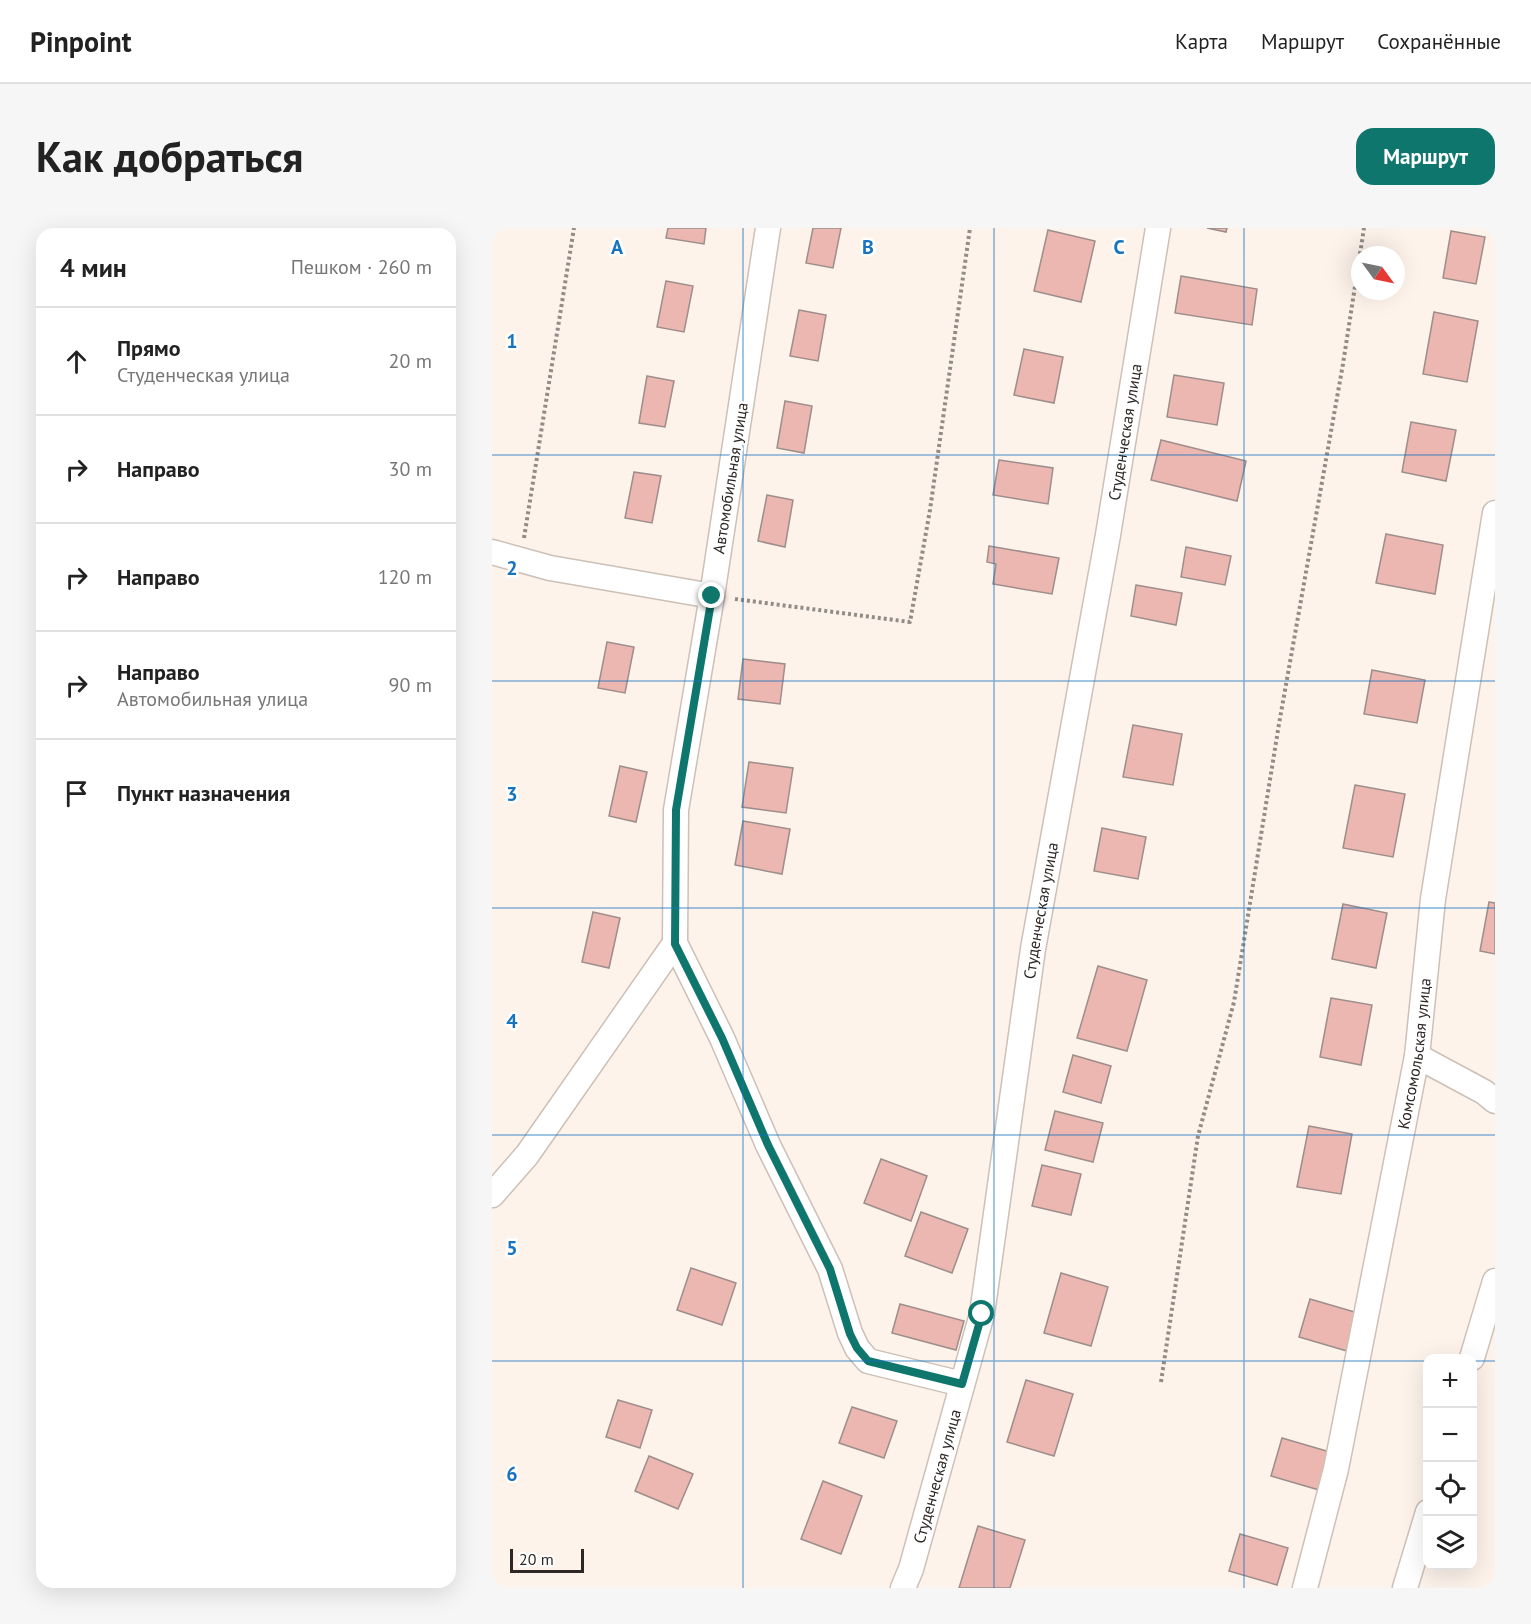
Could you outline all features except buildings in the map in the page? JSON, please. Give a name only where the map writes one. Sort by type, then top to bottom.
[{"type":"street","name":"Автомобильная улица","points":[[675,944],[676,810],[712,596],[768,228]]},
{"type":"street","name":"Студенческая улица","points":[[903,1588],[911,1569],[982,1314],[1033,949],[1108,534],[1158,228]]},
{"type":"street","name":"Комсомольская улица","points":[[1305,1588],[1336,1469],[1418,1056],[1433,899],[1495,513]]},
{"type":"street","points":[[492,552],[550,568],[712,596]]},
{"type":"street","points":[[492,1196],[527,1155],[675,944],[722,1038],[768,1145],[830,1269],[850,1334],[857,1348],[868,1361],[962,1384]]},
{"type":"street","points":[[1418,1056],[1484,1092],[1495,1101]]},
{"type":"street","points":[[1473,1354],[1495,1281]]},
{"type":"street","points":[[1405,1588],[1427,1516]]},
{"type":"path","points":[[520,560],[574,228]]},
{"type":"path","points":[[712,596],[910,622],[930,510],[970,228]]},
{"type":"path","points":[[1161,1382],[1198,1136],[1234,1002],[1281,712],[1343,364],[1364,228]]},
{"type":"route","points":[[712,596],[676,810],[675,944],[722,1038],[768,1145],[830,1269],[850,1334],[857,1348],[868,1361],[962,1384],[982,1314]]}]
